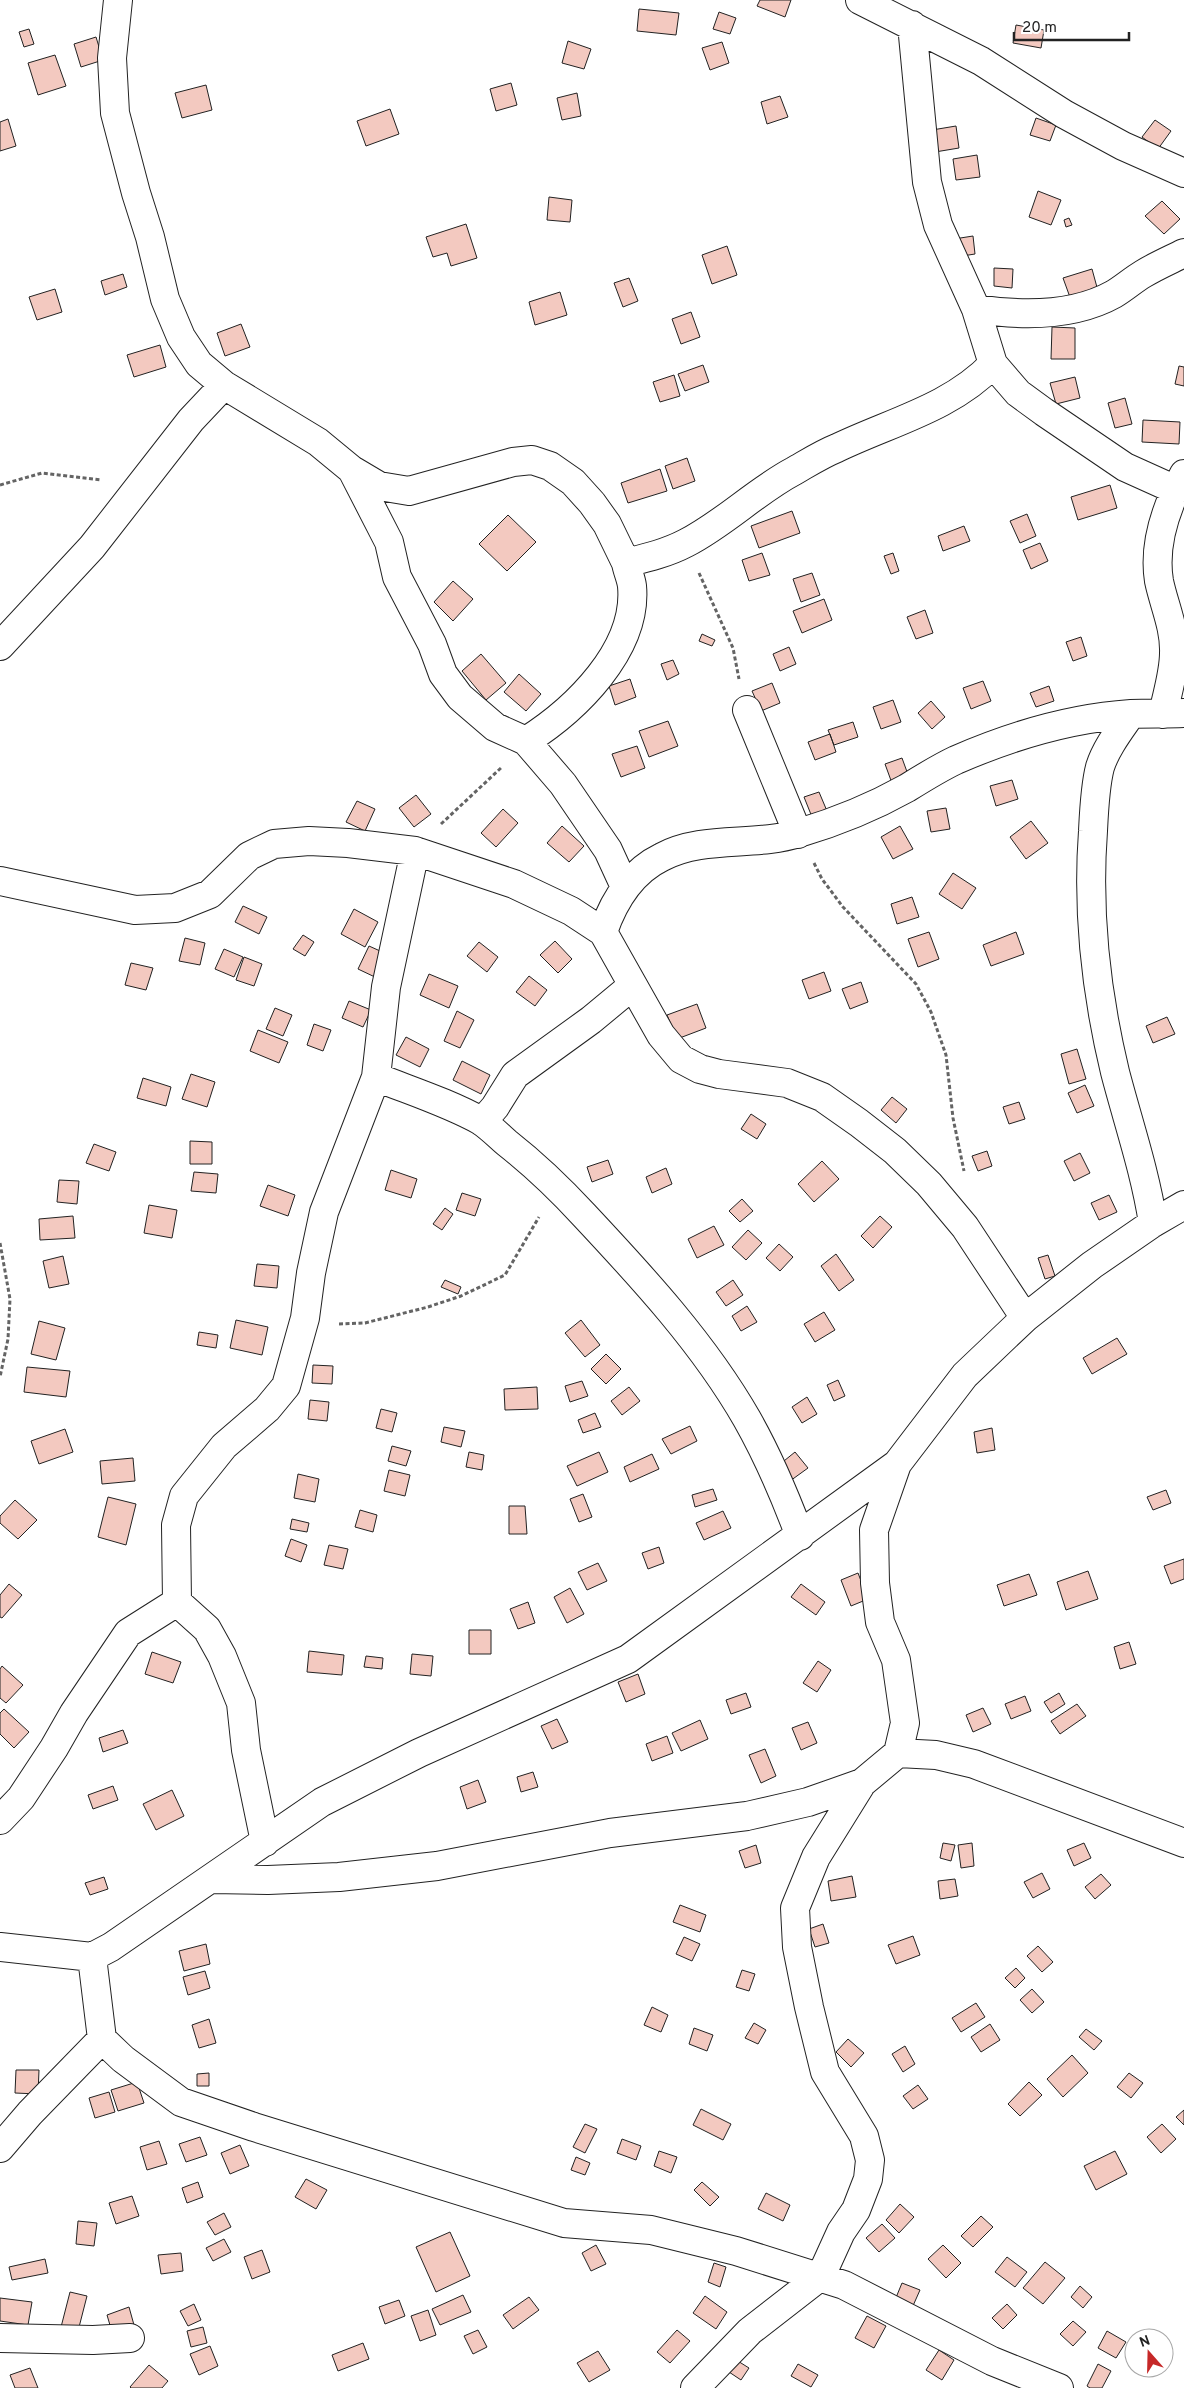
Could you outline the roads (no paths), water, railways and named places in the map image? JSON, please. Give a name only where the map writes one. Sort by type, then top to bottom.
[{"type":"street","points":[[118,0],[112,58],[115,113],[136,193],[150,237],[164,299],[181,337],[199,364],[224,385],[318,442],[352,470],[379,486],[409,491],[486,468],[532,460],[550,466],[573,482],[592,503],[607,524],[626,563],[632,585],[630,612],[626,631],[614,653],[576,704],[548,727],[526,740]]},
{"type":"street","points":[[860,0],[982,61],[1064,114],[1124,146],[1184,173]]},
{"type":"street","points":[[603,932],[610,911],[625,886],[643,868],[663,856],[686,848],[776,839],[798,834],[865,809],[928,774],[986,748],[1052,727],[1131,714],[1174,714],[1174,653],[1172,633],[1159,581],[1158,560],[1160,533],[1180,482],[1125,467],[1018,392],[993,364],[976,309],[938,225],[928,182],[912,25]]},
{"type":"street","points":[[976,309],[1006,314],[1050,313],[1081,307],[1114,294],[1144,274],[1184,253]]},
{"type":"street","points":[[626,563],[668,551],[688,542],[791,472],[837,448],[950,398],[979,379],[993,364]]},
{"type":"street","points":[[0,646],[37,605],[63,581],[142,485],[191,420],[224,385]]},
{"type":"street","points":[[352,470],[389,542],[397,577],[432,644],[443,674],[460,697],[494,727],[526,740],[564,784],[608,850],[625,886]]},
{"type":"street","points":[[748,710],[798,834]]},
{"type":"street","points":[[1131,714],[1113,740],[1100,766],[1093,828],[1091,909],[1096,964],[1108,1037],[1122,1099],[1149,1197],[1153,1223]]},
{"type":"street","points":[[0,881],[135,910],[175,908],[210,894],[249,856],[274,844],[309,841],[415,850],[514,884],[571,911],[603,932],[632,986],[662,1035],[681,1059],[700,1069],[719,1074],[787,1083],[822,1097],[895,1151],[929,1184],[965,1227],[1025,1318]]},
{"type":"street","points":[[265,1842],[246,1750],[241,1703],[222,1656],[207,1629],[177,1602],[176,1525],[184,1496],[224,1446],[267,1409],[286,1386],[305,1318],[311,1274],[324,1212],[376,1077],[386,986],[415,850]]},
{"type":"street","points":[[482,1122],[495,1107],[515,1075],[591,1020],[632,986]]},
{"type":"street","points":[[376,1077],[430,1098],[482,1122],[558,1187],[649,1284],[712,1366],[747,1419],[786,1497],[800,1536]]},
{"type":"street","points":[[0,1948],[92,1957],[211,1879],[322,1802],[419,1753],[628,1660],[897,1464],[965,1375],[1025,1318],[1092,1265],[1153,1223],[1184,1205]]},
{"type":"street","points":[[695,2388],[750,2330],[821,2276],[841,2232],[856,2210],[868,2179],[870,2160],[864,2136],[825,2072],[797,1948],[794,1908],[816,1857],[862,1783],[898,1754],[904,1723],[896,1660],[880,1622],[875,1583],[874,1530],[897,1464]]},
{"type":"street","points":[[0,1820],[21,1798],[54,1748],[74,1713],[128,1633],[177,1602]]},
{"type":"street","points":[[898,1754],[936,1755],[974,1764],[1184,1843]]},
{"type":"street","points":[[211,1879],[268,1880],[339,1877],[437,1866],[610,1833],[746,1816],[808,1802],[862,1783]]},
{"type":"street","points":[[92,1957],[102,2039],[123,2059],[181,2102],[254,2127],[564,2224],[651,2230],[736,2251],[821,2276],[844,2285],[992,2361],[1059,2388]]},
{"type":"street","points":[[0,2148],[30,2113],[102,2039]]},
{"type":"street","points":[[0,2338],[93,2340],[130,2338]]}]
